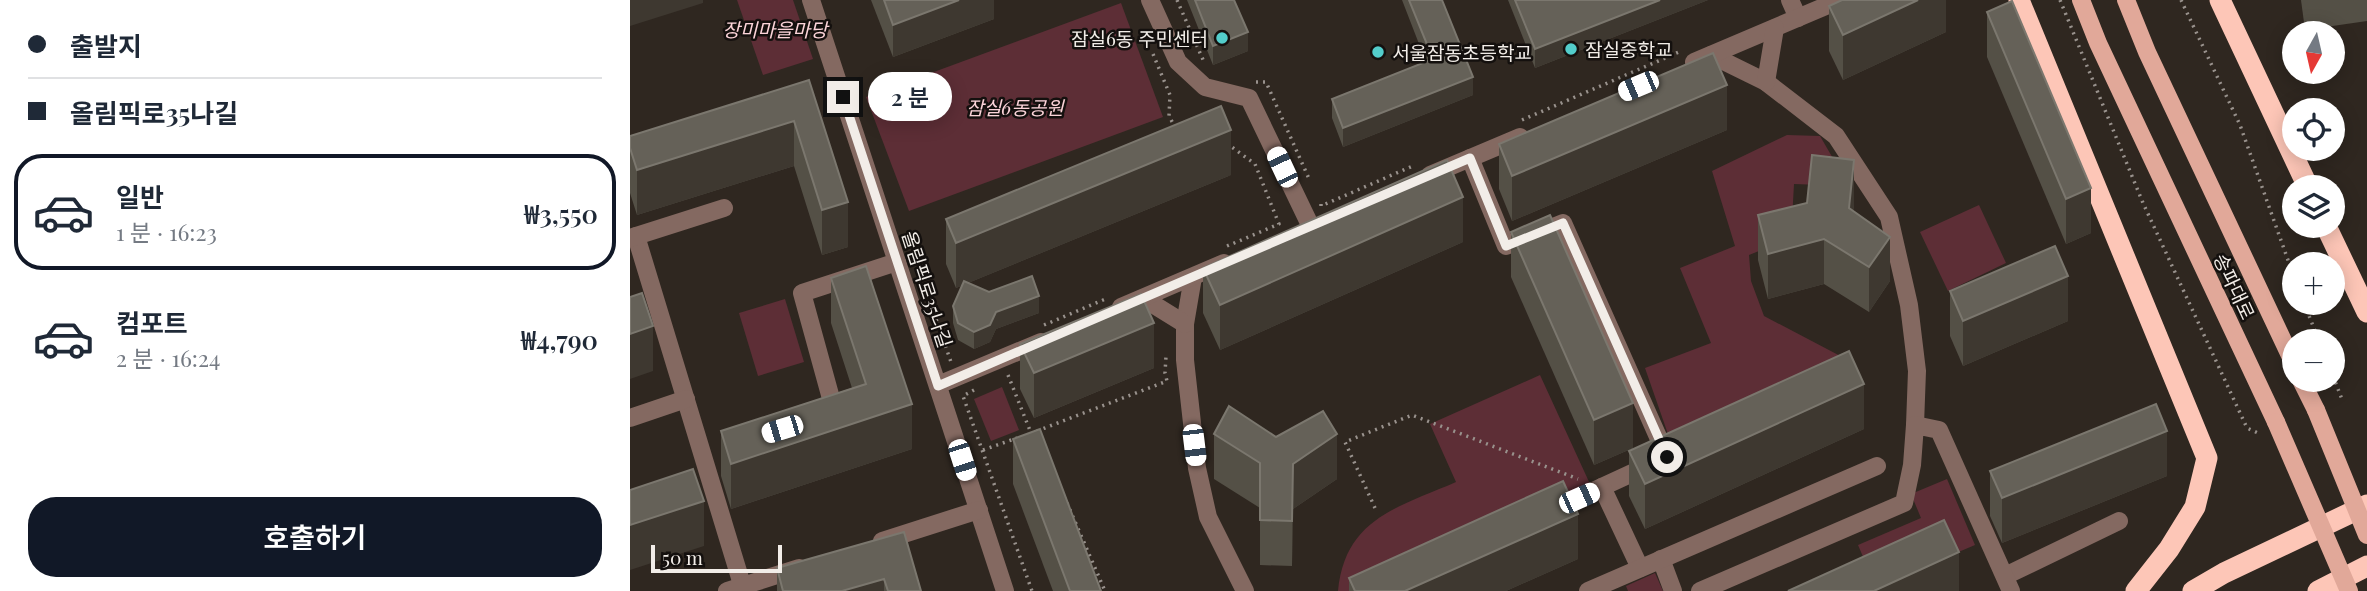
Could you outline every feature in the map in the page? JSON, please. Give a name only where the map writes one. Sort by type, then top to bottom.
[{"type":"highway","points":[[2019,0],[2207,458],[2195,507],[2169,549],[2136,591]]},
{"type":"highway","points":[[2220,0],[2302,175]]},
{"type":"highway","points":[[2332,238],[2367,312]]},
{"type":"highway","points":[[2193,591],[2367,505]]},
{"type":"highway","points":[[2318,591],[2367,566]]},
{"type":"main road","name":"송파대로","points":[[2081,0],[2098,43],[2276,422],[2349,591]]},
{"type":"main road","name":"송파대로","points":[[2126,0],[2147,52],[2282,339]]},
{"type":"main road","points":[[2307,392],[2367,535]]},
{"type":"street","name":"올림픽로35나길","points":[[811,0],[1005,591]]},
{"type":"street","points":[[1150,0],[1178,62],[1205,87],[1249,98],[1311,227]]},
{"type":"street","points":[[1790,0],[1798,18]]},
{"type":"street","points":[[1673,72],[1840,0]]},
{"type":"street","points":[[1766,82],[1775,28]]},
{"type":"street","points":[[1700,591],[1904,503],[1912,465],[1917,371],[1909,305],[1889,217],[1836,136],[1766,82],[1711,55]]},
{"type":"street","points":[[1409,185],[1533,131]]},
{"type":"street","points":[[1470,158],[1506,246],[1563,223],[1667,457],[1529,520]]},
{"type":"street","points":[[724,208],[633,237],[686,399],[710,452],[738,589],[820,561]]},
{"type":"street","points":[[1106,314],[1240,257]]},
{"type":"street","points":[[809,421],[835,413],[802,293],[897,262]]},
{"type":"street","points":[[1193,277],[1185,324],[1185,360],[1197,468],[1208,517],[1245,591]]},
{"type":"street","points":[[1143,298],[1185,324]]},
{"type":"street","points":[[938,386],[1056,335]]},
{"type":"street","points":[[630,418],[686,399]]},
{"type":"street","points":[[1915,425],[1939,430],[2008,583],[2119,521]]},
{"type":"street","points":[[1588,591],[1877,466]]},
{"type":"street","points":[[1602,487],[1640,568]]},
{"type":"street","points":[[860,548],[979,510]]},
{"type":"street","points":[[1661,559],[1673,591]]},
{"type":"path","points":[[1177,0],[1207,69]]},
{"type":"path","points":[[2060,0],[2149,216],[2247,428],[2258,433]]},
{"type":"path","points":[[2181,0],[2240,125],[2285,252]]},
{"type":"path","points":[[1511,125],[1688,49]]},
{"type":"path","points":[[1266,82],[1310,181]]},
{"type":"path","points":[[1170,95],[1169,116],[1177,132]]},
{"type":"path","points":[[1219,142],[1228,144],[1255,164],[1279,224]]},
{"type":"path","points":[[1316,194],[1321,206],[1422,163]]},
{"type":"path","points":[[1007,375],[1031,433],[1167,381]]},
{"type":"path","points":[[2339,392],[2343,402]]},
{"type":"path","points":[[963,396],[1032,591]]},
{"type":"path","points":[[1375,509],[1345,442],[1412,415],[1581,480]]},
{"type":"path","points":[[983,450],[1019,438]]},
{"type":"path","points":[[1063,492],[1105,591]]},
{"type":"green space","name":"장미마을마당","points":[[737,0],[793,0],[813,59],[763,75]]},
{"type":"green space","name":"잠실6동공원","points":[[1121,3],[1163,117],[909,211],[866,97]]},
{"type":"green space","points":[[1787,135],[1820,136],[1849,186],[1794,184],[1791,238],[1749,255],[1751,281],[1764,316],[1846,359],[1677,460],[1645,368],[1711,343],[1680,268],[1735,246],[1712,171]]},
{"type":"green space","points":[[1979,205],[2006,263],[1948,291],[1920,232]]},
{"type":"green space","points":[[785,299],[804,362],[758,376],[739,313]]},
{"type":"green space","points":[[1540,375],[1590,484],[1350,591],[1338,591],[1343,566],[1351,547],[1363,531],[1395,508],[1456,482],[1430,424]]},
{"type":"green space","points":[[1002,387],[1019,430],[991,441],[974,399]]},
{"type":"green space","points":[[1947,479],[1975,545],[1876,587],[1858,545],[1921,518],[1911,494]]},
{"type":"green space","points":[[1655,573],[1663,591],[1628,591],[1626,586]]},
{"type":"building","points":[[884,0],[959,0],[893,25]]},
{"type":"building","points":[[1195,0],[1234,0],[1248,32],[1213,46]]},
{"type":"building","points":[[1409,0],[1442,0],[1473,77],[1343,128],[1332,99],[1433,59]]},
{"type":"building","points":[[1515,0],[1660,0],[1535,49]]},
{"type":"building","points":[[1842,0],[1918,0],[1843,35],[1829,6]]},
{"type":"building","points":[[2012,1],[2091,188],[2066,199],[1987,12]]},
{"type":"building","points":[[1713,53],[1727,85],[1512,176],[1499,144]]},
{"type":"building","points":[[809,80],[848,202],[822,210],[794,121],[637,170],[630,148],[630,136]]},
{"type":"building","points":[[1221,106],[1231,130],[956,243],[946,219]]},
{"type":"building","points":[[1812,155],[1854,160],[1849,208],[1890,237],[1869,267],[1824,239],[1768,254],[1758,215],[1807,203]]},
{"type":"building","points":[[1447,160],[1463,197],[1220,305],[1203,268]]},
{"type":"building","points":[[1550,215],[1633,403],[1594,420],[1511,232]]},
{"type":"building","points":[[2055,246],[2068,276],[1963,321],[1950,291]]},
{"type":"building","points":[[866,266],[912,404],[731,464],[721,431],[866,384],[831,278]]},
{"type":"building","points":[[1032,276],[1039,296],[996,312],[990,325],[974,332],[958,323],[953,306],[964,281],[989,292]]},
{"type":"building","points":[[642,293],[653,326],[630,334],[630,297]]},
{"type":"building","points":[[1141,294],[1154,323],[1034,373],[1020,344]]},
{"type":"building","points":[[1849,351],[1864,384],[1645,484],[1629,451]]},
{"type":"building","points":[[2156,404],[2167,431],[2002,498],[1990,471]]},
{"type":"building","points":[[1229,406],[1276,437],[1323,411],[1337,434],[1293,464],[1292,521],[1260,520],[1260,463],[1214,434]]},
{"type":"building","points":[[1040,429],[1101,591],[1070,591],[1013,439]]},
{"type":"building","points":[[693,469],[704,501],[630,525],[630,490]]},
{"type":"building","points":[[1563,481],[1578,514],[1405,591],[1355,591],[1349,578]]},
{"type":"building","points":[[1944,520],[1959,552],[1874,591],[1788,591]]},
{"type":"building","points":[[904,532],[921,591],[888,591],[884,579],[842,591],[783,591],[777,568]]},
{"type":"place","name":"잠실6동 주민센터","points":[[1222,38]]},
{"type":"place","name":"잠실중학교","points":[[1571,49]]},
{"type":"place","name":"서울잠동초등학교","points":[[1378,52]]},
{"type":"route","points":[[843,97],[938,386],[1470,158],[1506,246],[1563,223],[1667,457]]}]
